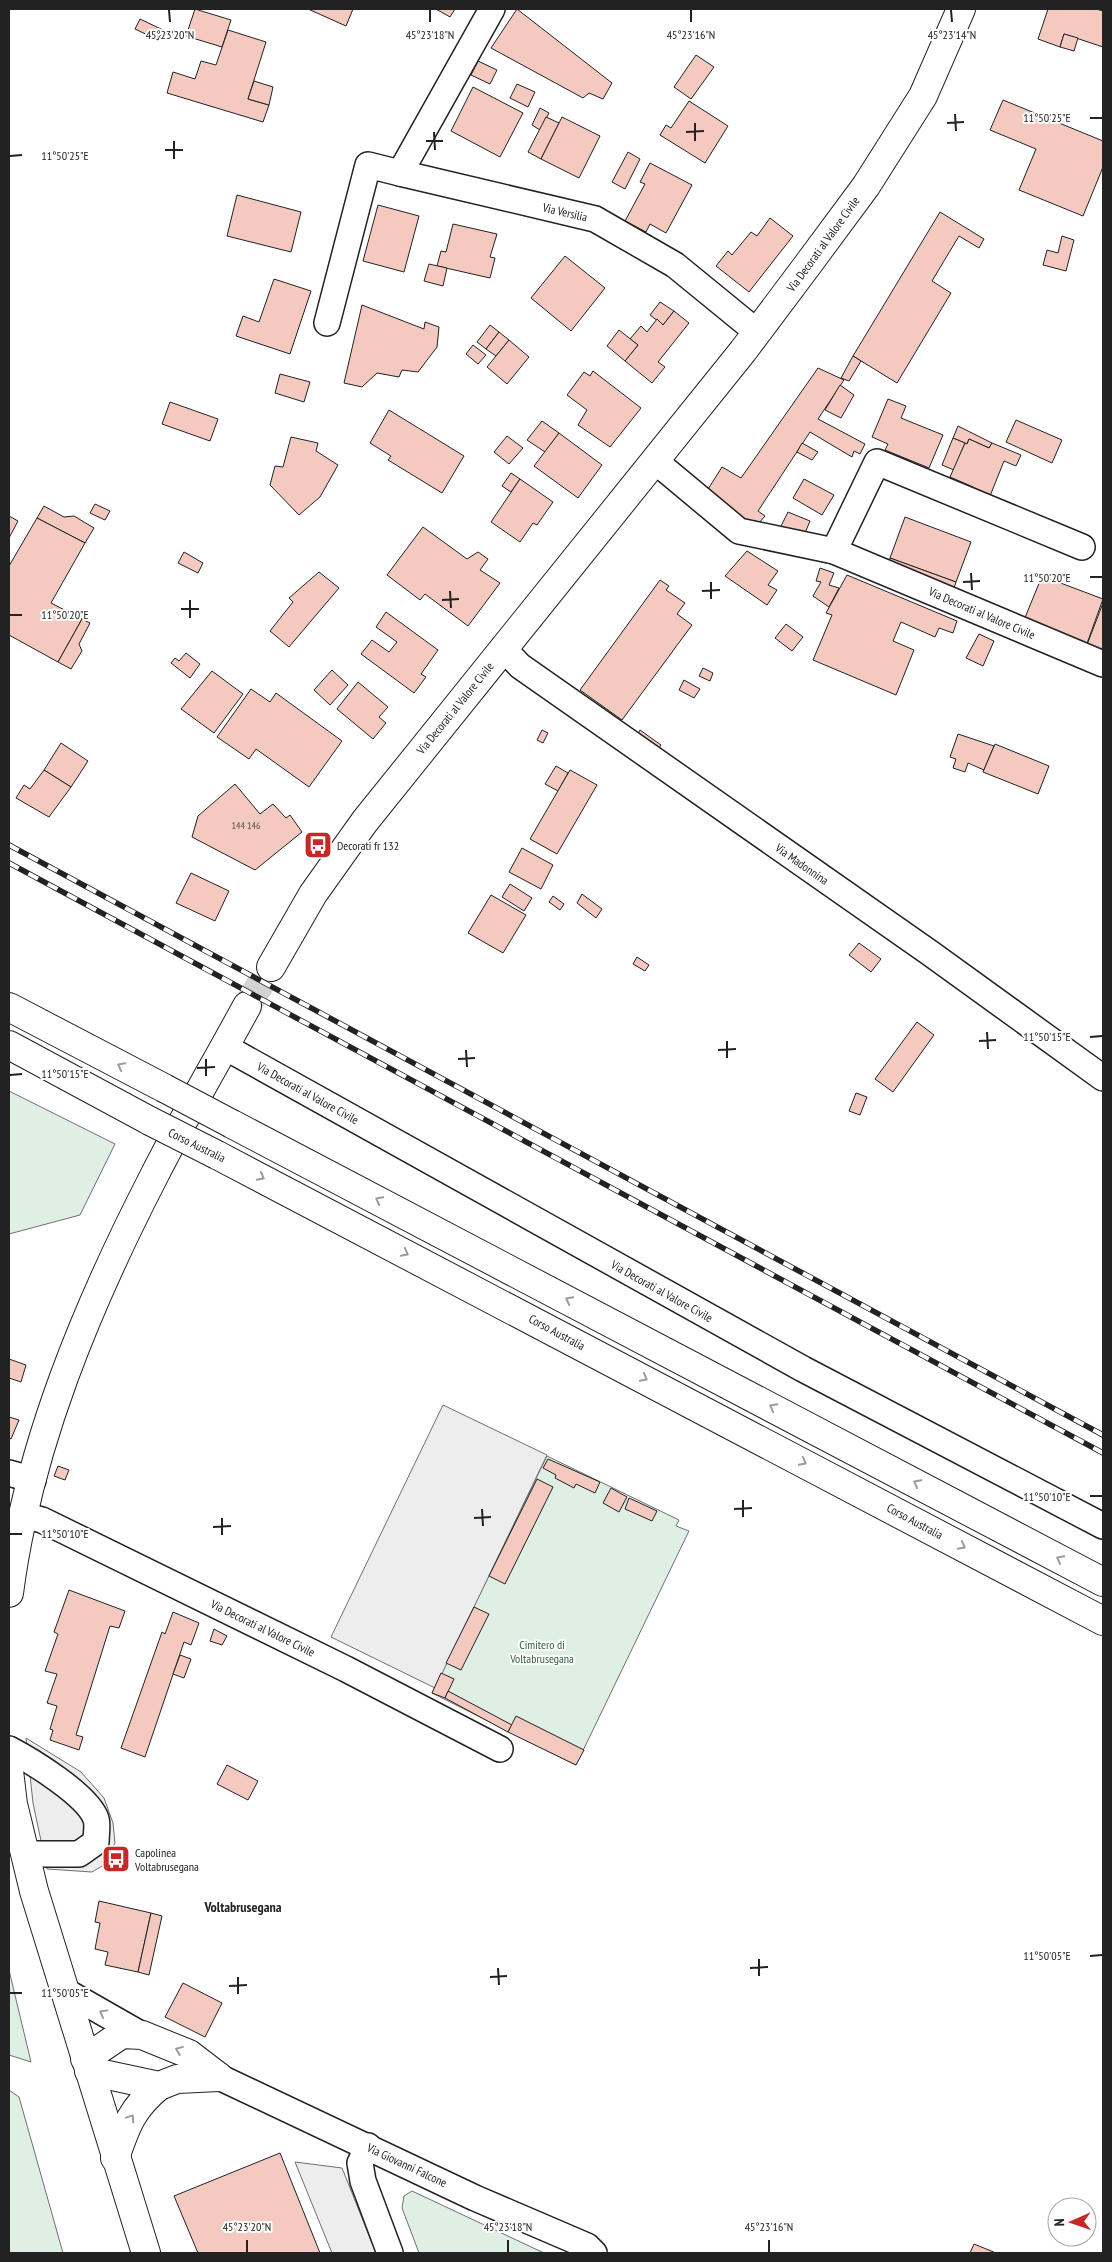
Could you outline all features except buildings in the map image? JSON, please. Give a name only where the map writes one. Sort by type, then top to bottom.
[{"type":"main road","name":"Via Decorati al Valore Civile","points":[[270,967],[313,894],[365,821],[757,332],[866,186],[923,96],[961,9]]},
{"type":"main road","points":[[9,1593],[23,1515],[21,1476],[45,1433],[98,1293],[154,1175],[247,1006]]},
{"type":"main road","points":[[9,1007],[1103,1582]]},
{"type":"main road","name":"Corso Australia","points":[[9,1046],[1103,1621]]},
{"type":"main road","points":[[9,1771],[13,1804],[24,1854],[64,1991],[146,2253]]},
{"type":"main road","points":[[87,2065],[122,2034],[142,2034],[189,2054],[219,2078]]},
{"type":"main road","points":[[87,2065],[159,2086]]},
{"type":"main road","points":[[116,2158],[126,2123],[146,2097],[159,2086],[176,2079],[219,2078]]},
{"type":"street","points":[[400,173],[492,9]]},
{"type":"street","name":"Via Versilia","points":[[327,323],[368,165],[595,219],[675,265],[757,332]]},
{"type":"street","name":"Via Decorati al Valore Civile","points":[[655,461],[739,531],[834,551],[1103,664]]},
{"type":"street","points":[[834,551],[877,462],[1082,547]]},
{"type":"street","name":"Via Madonnina","points":[[503,648],[520,666],[930,953],[1103,1078]]},
{"type":"street","name":"Via Decorati al Valore Civile","points":[[225,1047],[803,1369],[1103,1526]]},
{"type":"street","name":"Via Decorati al Valore Civile","points":[[23,1515],[42,1520],[346,1670],[500,1749]]},
{"type":"street","points":[[9,1749],[58,1779],[91,1809],[97,1819],[96,1842],[80,1854],[24,1854]]},
{"type":"street","points":[[64,1991],[142,2034]]},
{"type":"street","name":"Via Giovanni Falcone","points":[[219,2078],[368,2146],[475,2198],[587,2246],[594,2253]]},
{"type":"street","points":[[368,2146],[360,2163],[363,2181],[390,2253]]},
{"type":"green space","points":[[9,1091],[115,1144],[80,1215],[9,1234]]},
{"type":"green space","name":"Cimitero di Voltabrusegana","points":[[547,1456],[679,1520],[676,1526],[689,1531],[576,1765],[432,1693]]},
{"type":"green space","points":[[9,1970],[31,2062],[9,2055]]},
{"type":"green space","points":[[9,2090],[19,2097],[63,2253],[9,2253]]},
{"type":"green space","points":[[412,2191],[544,2253],[419,2253],[402,2208],[404,2196]]},
{"type":"shaded area","points":[[443,1405],[547,1455],[435,1688],[331,1637]]},
{"type":"shaded area","points":[[26,1738],[81,1772],[104,1798],[113,1823],[115,1843],[104,1865],[92,1872],[47,1869],[33,1803]]},
{"type":"shaded area","points":[[295,2162],[342,2168],[376,2253],[332,2253]]},
{"type":"tunnel","points":[[247,1006],[271,967]]},
{"type":"railway","points":[[9,845],[1103,1435]]},
{"type":"railway","points":[[9,863],[1103,1453]]},
{"type":"place","name":"Decorati fr 132","points":[[318,845]]},
{"type":"place","name":"Capolinea Voltabrusegana","points":[[116,1859]]},
{"type":"district","name":"Voltabrusegana","points":[[243,1907]]}]
